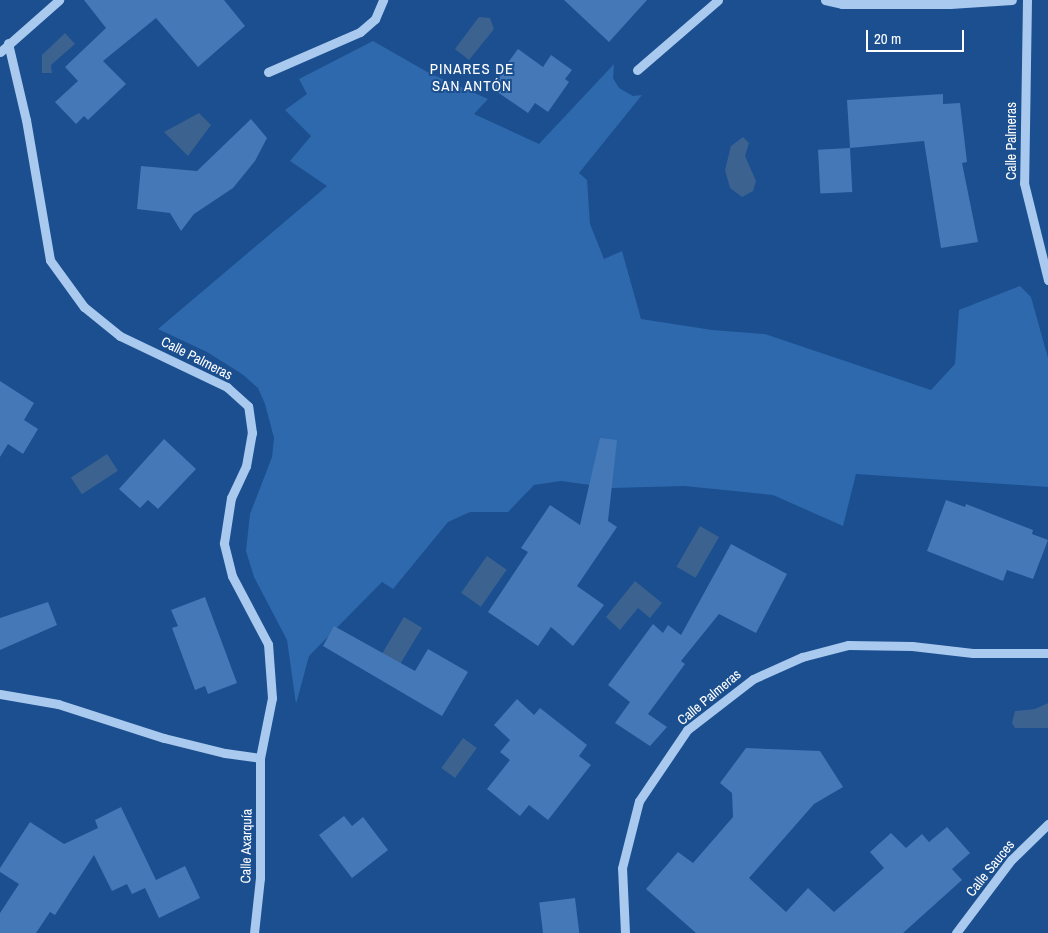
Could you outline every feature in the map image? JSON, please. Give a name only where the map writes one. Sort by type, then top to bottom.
[{"type":"street","points":[[0,52],[49,4],[59,0]]},
{"type":"street","points":[[268,72],[360,32],[375,18],[383,0]]},
{"type":"street","points":[[637,70],[718,0]]},
{"type":"street","points":[[825,0],[842,4],[950,4],[1012,0]]},
{"type":"street","name":"Calle Palmeras","points":[[1027,0],[1024,183],[1048,280]]},
{"type":"street","name":"Calle Palmeras","points":[[8,43],[26,120],[50,260],[84,307],[120,336],[227,387],[248,406],[252,433],[246,466],[231,498],[224,543],[232,576],[268,644],[272,698],[260,758]]},
{"type":"street","name":"Calle Palmeras","points":[[625,933],[622,868],[639,801],[687,730],[753,679],[802,657],[848,645],[912,646],[982,653],[1048,653]]},
{"type":"street","points":[[0,694],[58,704],[182,742],[260,758]]},
{"type":"street","name":"Calle Axarquía","points":[[254,933],[260,878],[260,758]]},
{"type":"street","name":"Calle Sauces","points":[[956,933],[1011,860],[1048,824]]},
{"type":"shaded area","points":[[479,17],[490,18],[494,29],[469,60],[455,49]]},
{"type":"shaded area","points":[[65,33],[75,44],[51,65],[52,73],[42,73],[42,55]]},
{"type":"shaded area","points":[[373,41],[429,73],[488,99],[474,114],[539,144],[614,64],[613,78],[619,88],[633,96],[642,95],[579,173],[587,180],[590,224],[604,259],[622,251],[641,319],[712,330],[765,334],[931,390],[955,364],[959,310],[1020,286],[1031,297],[1048,358],[1048,487],[856,474],[843,526],[773,495],[684,486],[612,488],[561,481],[534,485],[508,512],[470,512],[448,522],[393,589],[382,582],[309,656],[296,704],[287,640],[254,577],[246,551],[250,514],[272,457],[274,438],[265,404],[258,388],[242,374],[207,352],[158,329],[327,186],[290,161],[311,136],[285,110],[307,94],[299,79]]},
{"type":"shaded area","points":[[199,113],[211,125],[188,156],[164,132]]},
{"type":"shaded area","points":[[743,137],[749,143],[745,156],[756,181],[753,191],[742,197],[730,188],[725,170],[731,146]]},
{"type":"shaded area","points":[[107,454],[118,471],[82,494],[71,477]]},
{"type":"shaded area","points":[[700,526],[719,537],[696,578],[676,567]]},
{"type":"shaded area","points":[[487,556],[507,570],[481,607],[461,593]]},
{"type":"shaded area","points":[[635,581],[662,603],[650,618],[638,608],[620,630],[606,617]]},
{"type":"shaded area","points":[[404,617],[422,628],[400,664],[382,653]]},
{"type":"shaded area","points":[[1048,703],[1048,728],[1015,728],[1012,723],[1015,711],[1035,709]]},
{"type":"shaded area","points":[[463,738],[477,748],[455,778],[441,768]]},
{"type":"building","points":[[84,0],[224,0],[245,26],[198,67],[156,18],[103,61],[126,84],[88,120],[84,116],[76,124],[55,102],[78,81],[65,67],[106,28]]},
{"type":"building","points":[[564,0],[647,0],[609,42]]},
{"type":"building","points":[[518,49],[543,67],[551,55],[572,70],[565,79],[569,82],[548,112],[535,103],[528,113],[490,87]]},
{"type":"building","points":[[943,94],[943,104],[960,103],[967,162],[962,163],[978,242],[941,248],[924,141],[850,148],[847,100]]},
{"type":"building","points":[[251,119],[267,138],[255,161],[233,188],[194,214],[181,231],[170,213],[137,209],[141,166],[197,171]]},
{"type":"building","points":[[850,148],[852,192],[820,194],[818,150]]},
{"type":"building","points":[[0,381],[34,403],[24,420],[38,429],[23,454],[8,444],[0,457]]},
{"type":"building","points":[[600,438],[617,440],[608,521],[617,527],[577,586],[604,605],[573,646],[551,627],[538,646],[488,612],[528,552],[521,548],[550,505],[580,525]]},
{"type":"building","points":[[164,439],[196,469],[158,509],[148,500],[140,508],[119,489]]},
{"type":"building","points":[[946,500],[965,507],[966,504],[1033,530],[1032,534],[1048,540],[1033,579],[1007,570],[1003,581],[927,551]]},
{"type":"building","points":[[731,544],[787,574],[756,633],[719,614],[681,661],[685,664],[648,714],[667,727],[650,746],[615,723],[630,702],[608,685],[653,624],[663,633],[668,625],[681,635]]},
{"type":"building","points":[[205,597],[237,683],[208,694],[205,686],[195,690],[172,628],[178,626],[171,610]]},
{"type":"building","points":[[48,602],[57,625],[0,650],[0,618]]},
{"type":"building","points":[[334,626],[415,671],[428,649],[468,672],[442,716],[323,646]]},
{"type":"building","points":[[517,699],[534,715],[540,708],[587,745],[579,756],[591,765],[548,820],[529,805],[520,816],[487,789],[510,760],[500,752],[510,740],[494,725]]},
{"type":"building","points":[[746,748],[820,751],[843,787],[814,804],[749,878],[786,912],[808,888],[834,912],[884,868],[870,852],[891,833],[906,848],[922,834],[929,842],[947,827],[970,853],[952,869],[962,880],[903,933],[696,933],[646,889],[678,852],[693,863],[733,817],[732,793],[720,783]]},
{"type":"building","points":[[121,807],[156,880],[185,866],[200,898],[159,918],[145,888],[132,894],[127,884],[112,891],[94,855],[55,915],[50,912],[36,933],[0,933],[0,913],[19,884],[0,872],[0,868],[30,822],[64,844],[98,828],[95,820]]},
{"type":"building","points":[[344,816],[352,826],[363,817],[388,850],[352,878],[319,835]]},
{"type":"building","points":[[575,898],[579,933],[543,933],[539,902]]},
{"type":"district","name":"PINARES DE SAN ANTÓN","points":[[472,76]]}]
